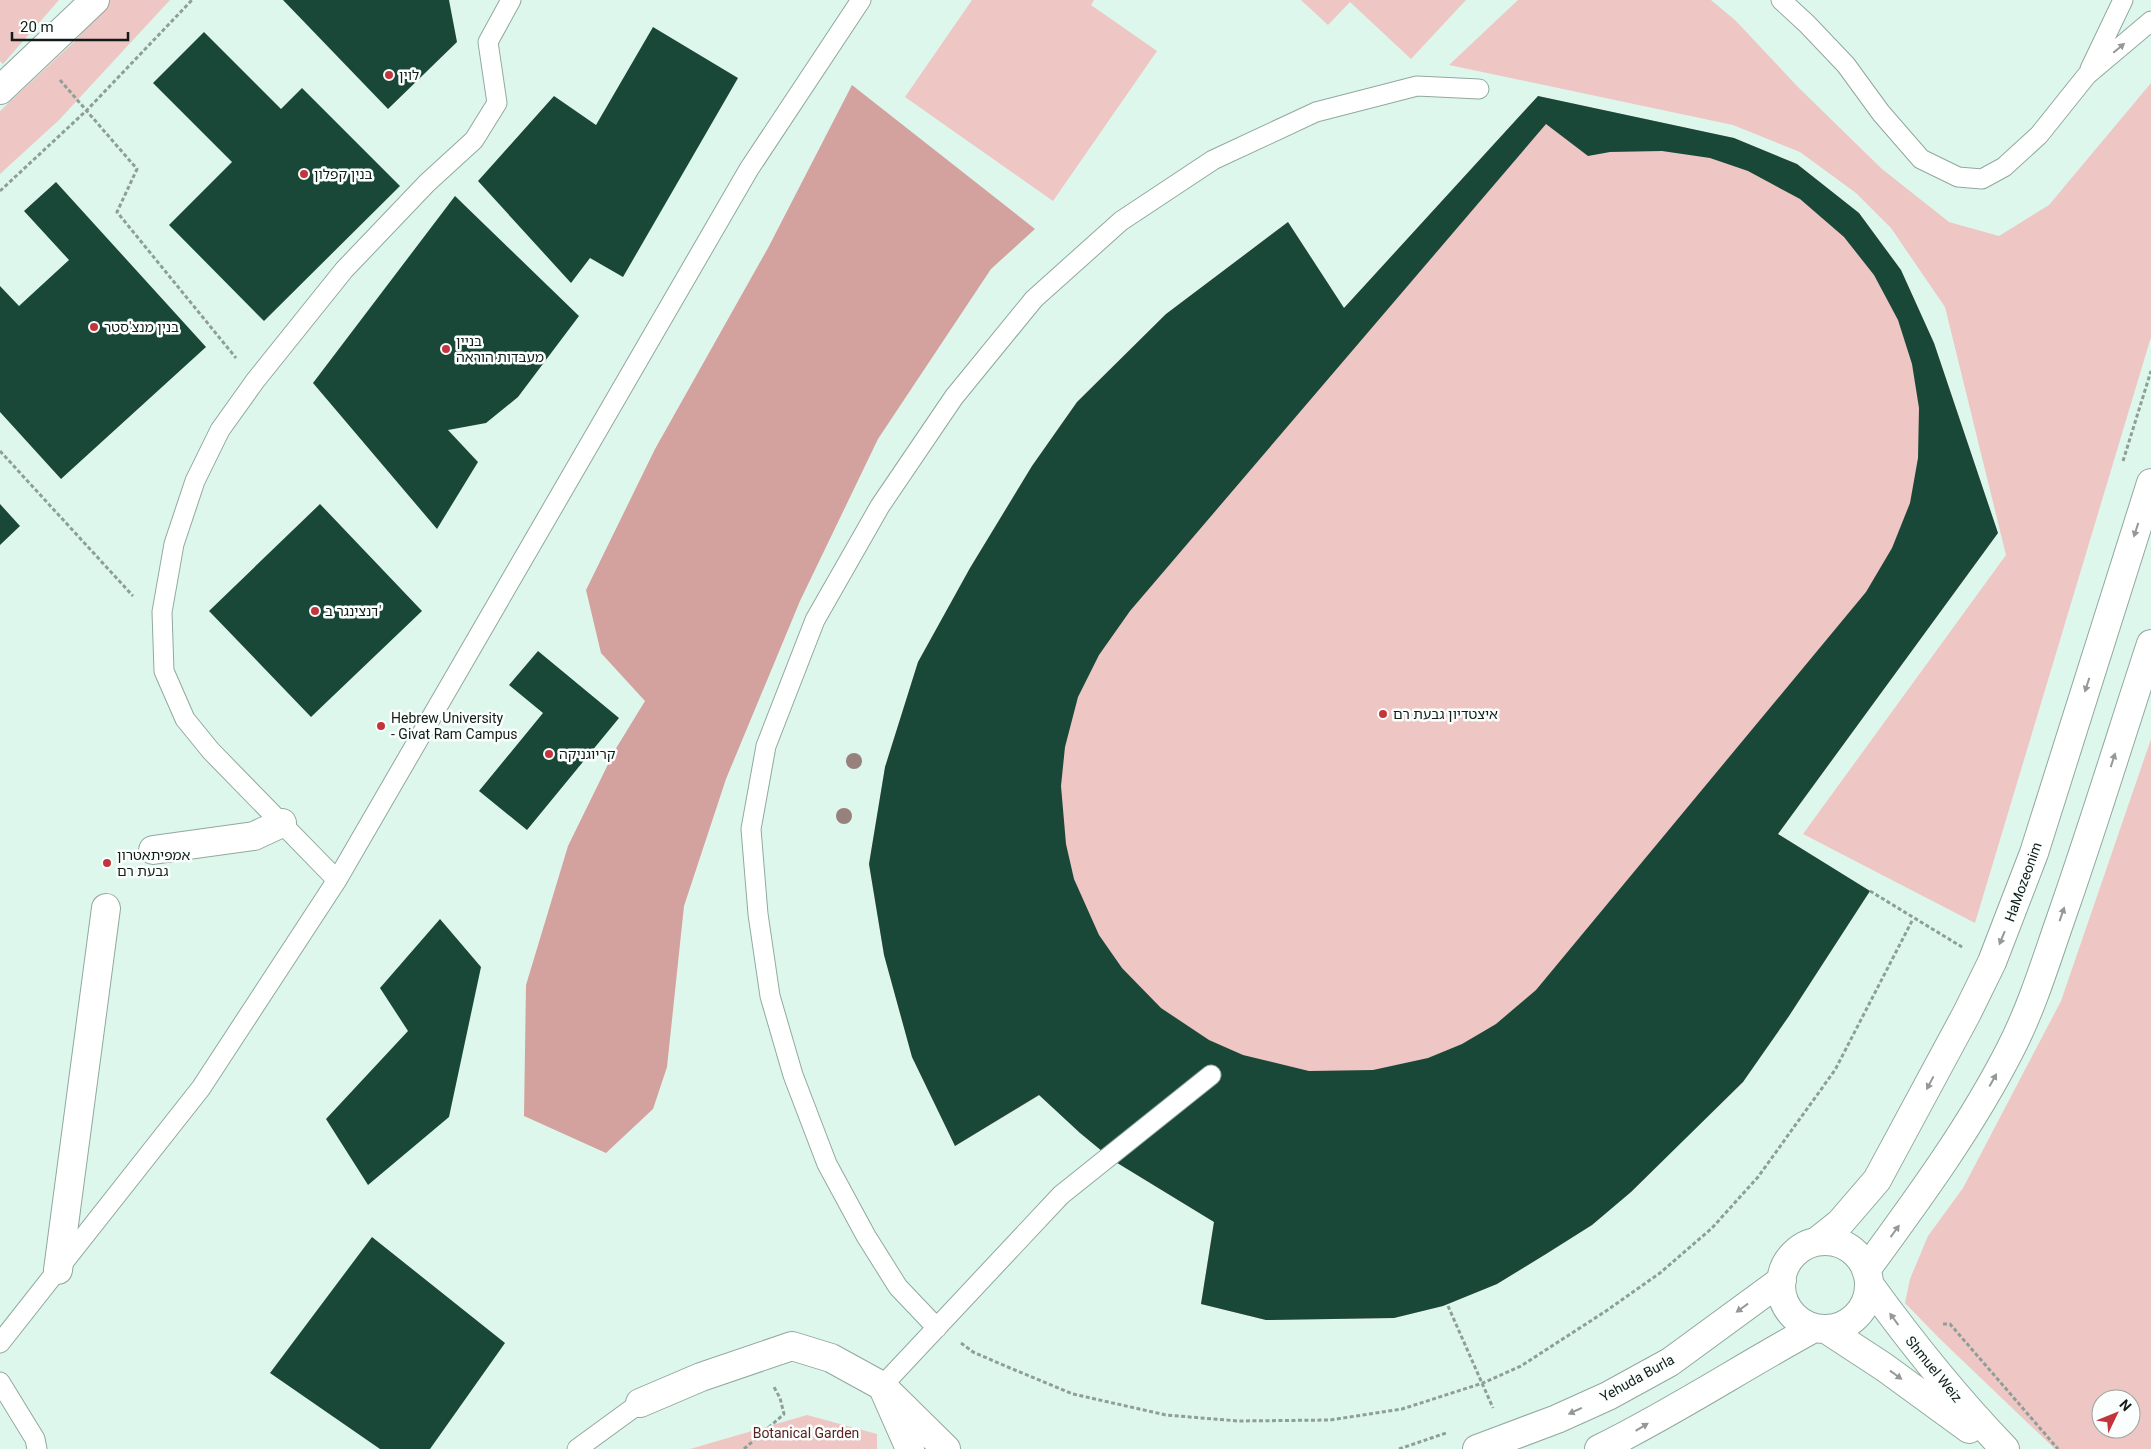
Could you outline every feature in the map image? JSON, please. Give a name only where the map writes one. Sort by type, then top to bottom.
[{"type":"street","points":[[0,90],[96,0]]},
{"type":"street","name":"HaMozeonim","points":[[1816,1242],[1840,1223],[1877,1180],[1967,1013],[1992,962],[2034,853],[2151,483]]},
{"type":"street","points":[[1868,1277],[1976,1111],[2011,1047],[2039,981],[2074,881],[2151,644]]},
{"type":"street","points":[[153,850],[254,836],[282,823]]},
{"type":"street","points":[[58,1270],[106,908]]},
{"type":"street","points":[[1599,1449],[1633,1432],[1759,1357],[1820,1329],[1839,1328],[1851,1321],[1861,1311],[1867,1298],[1868,1277],[1860,1258],[1852,1250],[1841,1244],[1828,1241],[1816,1242],[1803,1247],[1793,1256],[1785,1268],[1782,1280],[1782,1293],[1790,1310],[1803,1323],[1820,1329]]},
{"type":"street","name":"Shmuel Weiz","points":[[1868,1277],[1898,1325],[1966,1408],[2005,1449]]},
{"type":"street","name":"Yehuda Burla","points":[[1477,1449],[1557,1419],[1608,1396],[1670,1362],[1782,1280]]},
{"type":"street","name":"Shmuel Weiz","points":[[1820,1329],[1884,1366],[1995,1449]]},
{"type":"street","points":[[640,1403],[701,1377],[792,1346],[831,1358],[882,1386],[946,1449]]},
{"type":"street","points":[[882,1386],[910,1449]]},
{"type":"street","points":[[882,1386],[906,1412],[929,1449]]},
{"type":"lane","points":[[337,880],[211,751],[185,719],[164,671],[162,612],[174,544],[195,480],[220,430],[255,381],[344,270],[427,183],[474,140],[497,103],[488,42],[511,0]]},
{"type":"lane","points":[[0,1343],[201,1088],[337,880],[749,169],[861,0]]},
{"type":"lane","points":[[1781,0],[1846,65],[1881,112],[1921,159],[1958,177],[1982,179],[2004,167],[2039,134],[2087,75],[2151,21]]},
{"type":"lane","points":[[2087,75],[2124,0]]},
{"type":"lane","points":[[937,1328],[898,1287],[866,1236],[827,1164],[793,1075],[770,996],[758,914],[750,828],[766,746],[814,620],[880,506],[954,397],[1034,299],[1121,221],[1213,160],[1316,112],[1417,86],[1479,89]]},
{"type":"lane","points":[[882,1386],[1061,1195],[1211,1076]]},
{"type":"lane","points":[[0,1382],[35,1439],[37,1449]]},
{"type":"lane","points":[[577,1449],[640,1403]]},
{"type":"path","points":[[0,191],[87,110],[192,0]]},
{"type":"path","points":[[38,54],[137,169],[117,212],[255,381]]},
{"type":"path","points":[[2123,462],[2151,371]]},
{"type":"path","points":[[0,451],[162,627]]},
{"type":"path","points":[[1870,891],[1970,952],[1992,962]]},
{"type":"path","points":[[937,1328],[973,1352],[1073,1394],[1166,1415],[1238,1421],[1330,1420],[1402,1409],[1483,1383],[1521,1366],[1606,1311],[1660,1273],[1719,1221],[1758,1177],[1835,1070],[1914,919]]},
{"type":"path","points":[[1448,1306],[1507,1438]]},
{"type":"path","points":[[1898,1325],[1950,1324],[2058,1449]]},
{"type":"path","points":[[744,1449],[784,1414]]},
{"type":"path","points":[[1399,1449],[1452,1431]]},
{"type":"green space","points":[[0,0],[59,0],[3,64],[0,61]]},
{"type":"green space","points":[[110,0],[170,0],[59,120],[0,174],[0,111],[76,40]]},
{"type":"green space","points":[[972,0],[1094,0],[1091,5],[1157,51],[1053,201],[905,97]]},
{"type":"green space","points":[[1301,0],[1466,0],[1411,59],[1350,2],[1328,25]]},
{"type":"green space","points":[[1518,0],[1711,0],[1735,20],[1799,88],[1882,169],[1949,222],[1999,236],[2049,205],[2151,83],[2151,337],[1975,923],[1803,834],[2006,555],[1945,307],[1891,228],[1856,193],[1800,152],[1733,125],[1449,65]]},
{"type":"green space","name":"איצטדיון גבעת רם","points":[[1538,96],[1734,138],[1797,164],[1859,213],[1901,270],[1934,343],[1998,533],[1778,834],[1870,891],[1789,1016],[1743,1082],[1631,1192],[1592,1225],[1497,1284],[1443,1306],[1394,1318],[1266,1320],[1201,1304],[1214,1222],[1114,1161],[1040,1095],[955,1146],[912,1057],[884,955],[869,864],[885,767],[918,662],[970,568],[1032,466],[1077,402],[1166,314],[1288,222],[1344,308]]},
{"type":"green space","points":[[2151,739],[2151,1449],[2055,1449],[1905,1303],[1910,1279],[1928,1236],[1963,1188],[2061,1001]]},
{"type":"green space","name":"Botanical Garden","points":[[807,1415],[877,1434],[877,1449],[690,1449]]},
{"type":"shaded area","points":[[852,85],[1035,229],[991,269],[878,439],[800,601],[726,779],[684,906],[667,1067],[653,1109],[606,1153],[524,1116],[526,985],[568,846],[615,750],[645,701],[601,653],[586,590],[655,449],[768,248]]},
{"type":"building","name":"לוין","points":[[283,0],[449,0],[457,42],[388,109]]},
{"type":"building","points":[[653,27],[738,78],[623,277],[590,258],[571,283],[478,181],[554,96],[596,125]]},
{"type":"building","name":"בנין קפלון","points":[[204,32],[281,109],[302,88],[400,186],[264,321],[169,225],[232,162],[153,83]]},
{"type":"building","points":[[1538,96],[1734,138],[1797,164],[1859,213],[1901,270],[1934,343],[1998,533],[1778,834],[1870,891],[1789,1016],[1743,1082],[1631,1192],[1592,1225],[1497,1284],[1443,1306],[1394,1318],[1266,1320],[1201,1304],[1214,1222],[1114,1161],[1039,1095],[955,1146],[912,1057],[884,955],[869,864],[885,767],[918,662],[970,568],[1032,466],[1077,402],[1166,314],[1288,222],[1344,308]],"holes":[[[1546,124],[1588,156],[1610,152],[1662,151],[1710,158],[1748,171],[1800,199],[1844,237],[1874,275],[1898,320],[1912,364],[1919,408],[1918,458],[1910,503],[1892,548],[1866,592],[1536,990],[1496,1024],[1462,1044],[1428,1058],[1373,1070],[1309,1071],[1243,1055],[1209,1040],[1161,1008],[1122,968],[1099,935],[1074,879],[1066,844],[1061,786],[1065,747],[1078,697],[1099,655],[1130,611]]]},
{"type":"building","name":"בנין מנצ'סטר","points":[[56,182],[206,347],[61,479],[0,412],[0,286],[19,306],[69,260],[24,211]]},
{"type":"building","name":"בניין מעבדות הוראה","points":[[455,196],[579,316],[518,397],[486,423],[448,430],[478,462],[437,529],[313,383]]},
{"type":"building","points":[[0,504],[20,526],[0,545]]},
{"type":"building","name":"דנצינגר ב'","points":[[320,504],[422,611],[311,717],[209,611]]},
{"type":"building","name":"קריוגניקה","points":[[538,651],[619,718],[527,830],[479,791],[543,713],[509,685]]},
{"type":"building","points":[[440,919],[481,967],[449,1117],[368,1185],[326,1119],[408,1031],[380,988]]},
{"type":"building","points":[[372,1237],[505,1343],[430,1449],[380,1449],[270,1373]]},
{"type":"place","name":"לוין","points":[[389,75]]},
{"type":"place","name":"בנין קפלון","points":[[304,174]]},
{"type":"place","name":"בנין מנצ'סטר","points":[[94,327]]},
{"type":"place","name":"בניין מעבדות הוראה","points":[[446,349]]},
{"type":"place","name":"דנצינגר ב'","points":[[315,611]]},
{"type":"place","name":"איצטדיון גבעת רם","points":[[1383,714]]},
{"type":"place","name":"Hebrew University - Givat Ram Campus","points":[[381,726]]},
{"type":"place","name":"קריוגניקה","points":[[549,754]]},
{"type":"place","name":"אמפיתאטרון גבעת רם","points":[[107,863]]}]
